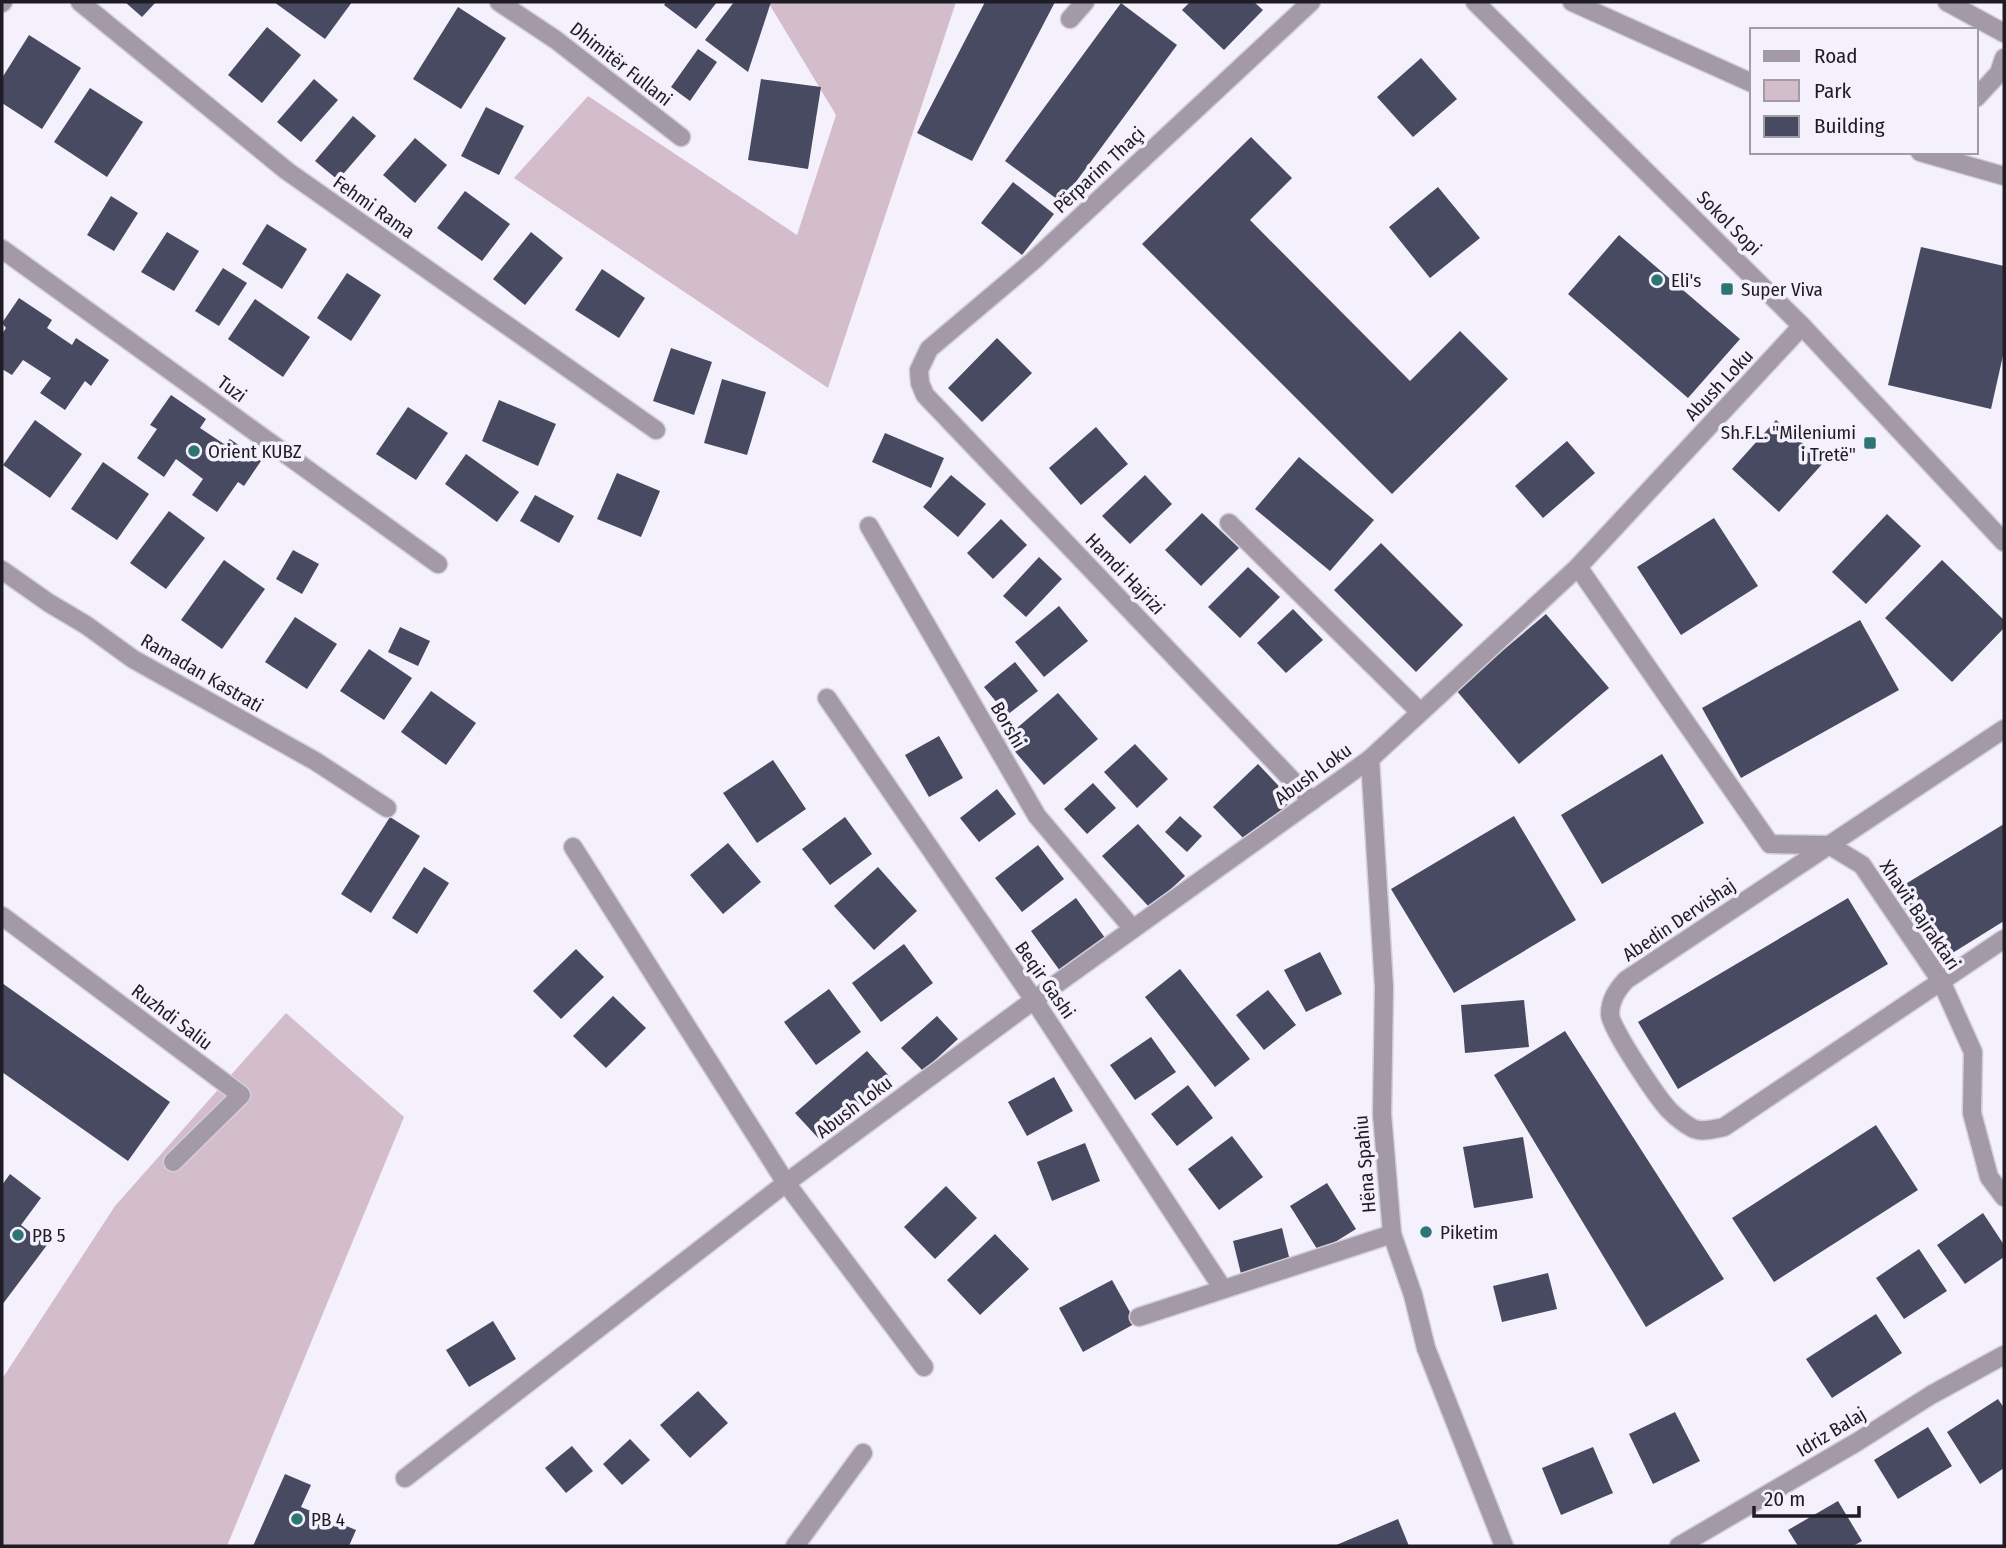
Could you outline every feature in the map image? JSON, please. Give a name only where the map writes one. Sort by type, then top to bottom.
[{"type":"street","name":"Fehmi Rama","points":[[80,2],[287,172],[656,430]]},
{"type":"street","name":"Dhimitër Fullani","points":[[499,2],[555,40],[681,137]]},
{"type":"street","points":[[1070,19],[1085,2]]},
{"type":"street","name":"Përparim Thaçi","points":[[919,370],[929,349],[1033,261],[1311,2]]},
{"type":"street","name":"Sokol Sopi","points":[[1475,2],[1802,326],[2004,542]]},
{"type":"street","points":[[1572,2],[1750,82]]},
{"type":"street","points":[[1947,2],[2004,33]]},
{"type":"street","points":[[1978,96],[1999,73],[2004,58]]},
{"type":"street","points":[[1927,154],[2004,176]]},
{"type":"street","name":"Tuzi","points":[[2,248],[438,564]]},
{"type":"street","name":"Abush Loku","points":[[404,1478],[786,1183],[1370,758],[1578,567],[1802,326]]},
{"type":"street","name":"Hamdi Hajrizi","points":[[919,370],[925,395],[1312,801]]},
{"type":"street","points":[[1229,523],[1420,712]]},
{"type":"street","name":"Borshi","points":[[869,526],[1037,816],[1133,929]]},
{"type":"street","points":[[1578,567],[1770,844],[1829,845]]},
{"type":"street","name":"Ramadan Kastrati","points":[[2,569],[133,659],[315,761],[387,808]]},
{"type":"street","name":"Beqir Gashi","points":[[827,698],[1034,1000],[1223,1289]]},
{"type":"street","name":"Abedin Dervishaj","points":[[2004,729],[1626,981],[1616,991],[1611,1004],[1611,1022],[1671,1113],[1695,1129],[1710,1130],[1724,1126],[2004,939]]},
{"type":"street","name":"Hëna Spahiu","points":[[1370,758],[1384,987],[1382,1114],[1392,1234],[1413,1295],[1426,1348],[1504,1546]]},
{"type":"street","name":"Xhavit Bajraktari","points":[[1829,845],[1861,865],[1941,981],[1973,1052],[1972,1113],[1989,1177],[2004,1197]]},
{"type":"street","points":[[573,847],[786,1183],[924,1367]]},
{"type":"street","name":"Ruzhdi Saliu","points":[[2,916],[241,1095],[173,1162]]},
{"type":"street","points":[[1139,1317],[1392,1234]]},
{"type":"street","name":"Idriz Balaj","points":[[1679,1546],[1857,1442],[1931,1395],[2004,1356]]},
{"type":"street","points":[[795,1546],[863,1453]]},
{"type":"green space","points":[[768,2],[956,2],[828,388],[514,178],[588,96],[797,235],[836,115]]},
{"type":"green space","points":[[286,1013],[404,1117],[227,1546],[2,1546],[2,1379],[115,1206]]},
{"type":"building","points":[[125,2],[156,2],[142,17]]},
{"type":"building","points":[[274,2],[352,2],[325,39]]},
{"type":"building","points":[[666,2],[717,2],[696,29],[664,5]]},
{"type":"building","points":[[734,2],[771,2],[748,72],[705,40]]},
{"type":"building","points":[[985,2],[1055,2],[972,161],[917,133]]},
{"type":"building","points":[[1190,2],[1254,2],[1263,10],[1224,50],[1182,10]]},
{"type":"building","points":[[1121,3],[1177,45],[1061,202],[1005,161]]},
{"type":"building","points":[[458,7],[506,38],[461,109],[413,79]]},
{"type":"building","points":[[267,27],[301,55],[262,103],[228,75]]},
{"type":"building","points":[[29,35],[81,68],[42,129],[2,103],[2,78]]},
{"type":"building","points":[[698,49],[717,62],[690,101],[671,87]]},
{"type":"building","points":[[1421,58],[1457,99],[1413,137],[1377,97]]},
{"type":"building","points":[[314,79],[338,100],[301,142],[277,122]]},
{"type":"building","points":[[761,79],[821,87],[808,169],[748,160]]},
{"type":"building","points":[[90,88],[143,122],[107,177],[54,142]]},
{"type":"building","points":[[486,107],[524,126],[499,175],[461,156]]},
{"type":"building","points":[[353,116],[376,136],[338,180],[315,161]]},
{"type":"building","points":[[1251,137],[1292,178],[1250,220],[1410,381],[1460,331],[1508,379],[1392,494],[1142,244]]},
{"type":"building","points":[[415,138],[447,165],[415,203],[383,175]]},
{"type":"building","points":[[1013,182],[1054,214],[1022,255],[981,223]]},
{"type":"building","points":[[1438,187],[1480,238],[1430,278],[1389,227]]},
{"type":"building","points":[[465,191],[510,224],[482,261],[437,228]]},
{"type":"building","points":[[111,196],[138,213],[114,251],[87,235]]},
{"type":"building","points":[[267,224],[307,249],[282,289],[242,264]]},
{"type":"building","points":[[167,232],[199,251],[174,291],[141,272]]},
{"type":"building","points":[[531,232],[563,258],[525,305],[493,279]]},
{"type":"building","points":[[1619,235],[1740,339],[1688,398],[1568,294]]},
{"type":"building","points":[[1921,247],[2004,266],[2004,351],[1991,409],[1888,385]]},
{"type":"building","points":[[223,268],[247,283],[219,326],[195,311]]},
{"type":"building","points":[[602,269],[645,298],[619,338],[575,310]]},
{"type":"building","points":[[347,273],[381,295],[351,341],[317,318]]},
{"type":"building","points":[[19,298],[52,320],[47,328],[72,345],[76,338],[109,360],[91,386],[85,381],[65,410],[40,393],[51,378],[23,360],[12,375],[2,369],[2,334],[6,328],[2,323]]},
{"type":"building","points":[[255,299],[310,337],[283,377],[228,339]]},
{"type":"building","points":[[997,338],[1032,373],[982,422],[948,388]]},
{"type":"building","points":[[671,348],[712,362],[694,415],[653,401]]},
{"type":"building","points":[[722,379],[766,392],[747,455],[704,443]]},
{"type":"building","name":"Orient KUBZ","points":[[171,395],[206,419],[200,428],[224,444],[230,439],[261,461],[244,486],[238,482],[217,512],[192,495],[203,479],[176,459],[164,477],[137,458],[157,429],[150,425]]},
{"type":"building","points":[[499,400],[556,424],[538,466],[482,441]]},
{"type":"building","points":[[408,407],[448,433],[416,480],[376,454]]},
{"type":"building","points":[[35,420],[82,454],[50,498],[3,465]]},
{"type":"building","points":[[1776,420],[1824,462],[1779,512],[1732,469]]},
{"type":"building","points":[[1096,427],[1128,464],[1081,505],[1049,468]]},
{"type":"building","points":[[885,433],[944,458],[931,488],[872,462]]},
{"type":"building","points":[[1567,441],[1595,473],[1543,518],[1515,486]]},
{"type":"building","points":[[466,454],[519,492],[497,522],[445,484]]},
{"type":"building","points":[[1299,457],[1374,520],[1330,571],[1255,509]]},
{"type":"building","points":[[103,462],[149,494],[117,540],[71,509]]},
{"type":"building","points":[[617,473],[660,491],[641,537],[597,519]]},
{"type":"building","points":[[951,475],[986,504],[958,537],[923,507]]},
{"type":"building","points":[[1145,475],[1172,504],[1130,544],[1102,516]]},
{"type":"building","points":[[535,495],[574,516],[559,543],[520,521]]},
{"type":"building","points":[[169,511],[205,538],[166,589],[130,563]]},
{"type":"building","points":[[1202,513],[1239,548],[1201,586],[1165,550]]},
{"type":"building","points":[[1887,514],[1921,546],[1866,604],[1832,572]]},
{"type":"building","points":[[1714,518],[1758,586],[1681,635],[1637,567]]},
{"type":"building","points":[[1001,519],[1027,545],[993,579],[967,553]]},
{"type":"building","points":[[1381,543],[1463,625],[1416,672],[1334,590]]},
{"type":"building","points":[[293,550],[319,564],[302,594],[276,579]]},
{"type":"building","points":[[1039,557],[1062,579],[1026,617],[1003,596]]},
{"type":"building","points":[[224,560],[265,589],[222,649],[181,620]]},
{"type":"building","points":[[1942,560],[2004,620],[2004,628],[1952,682],[1885,618]]},
{"type":"building","points":[[1248,567],[1280,597],[1240,638],[1208,607]]},
{"type":"building","points":[[1059,606],[1088,641],[1044,677],[1015,642]]},
{"type":"building","points":[[1293,609],[1323,640],[1286,673],[1257,643]]},
{"type":"building","points":[[1546,614],[1609,688],[1519,764],[1456,690]]},
{"type":"building","points":[[295,617],[337,644],[307,689],[265,662]]},
{"type":"building","points":[[1860,620],[1899,690],[1741,778],[1702,708]]},
{"type":"building","points":[[400,627],[430,641],[418,666],[388,652]]},
{"type":"building","points":[[369,649],[412,678],[384,720],[340,691]]},
{"type":"building","points":[[1015,662],[1038,691],[1007,715],[984,687]]},
{"type":"building","points":[[431,691],[476,723],[446,765],[401,732]]},
{"type":"building","points":[[1058,693],[1098,739],[1044,785],[1004,739]]},
{"type":"building","points":[[939,736],[963,778],[929,797],[905,755]]},
{"type":"building","points":[[1135,744],[1168,779],[1137,808],[1104,772]]},
{"type":"building","points":[[1662,754],[1704,823],[1602,884],[1561,815]]},
{"type":"building","points":[[773,760],[806,809],[757,843],[723,793]]},
{"type":"building","points":[[1258,764],[1292,800],[1248,843],[1213,807]]},
{"type":"building","points":[[1093,783],[1116,808],[1087,834],[1064,809]]},
{"type":"building","points":[[997,789],[1016,814],[979,842],[960,818]]},
{"type":"building","points":[[1180,816],[1202,836],[1187,852],[1165,832]]},
{"type":"building","points":[[1514,816],[1576,920],[1454,993],[1391,889]]},
{"type":"building","points":[[390,817],[420,836],[371,913],[341,894]]},
{"type":"building","points":[[845,817],[872,854],[830,885],[802,849]]},
{"type":"building","points":[[1138,824],[1185,876],[1150,908],[1102,856]]},
{"type":"building","points":[[2004,824],[2004,921],[1938,962],[1894,891]]},
{"type":"building","points":[[728,843],[761,882],[723,914],[690,875]]},
{"type":"building","points":[[1038,845],[1064,879],[1022,912],[995,878]]},
{"type":"building","points":[[424,867],[449,883],[417,934],[392,918]]},
{"type":"building","points":[[878,867],[917,911],[874,950],[834,906]]},
{"type":"building","points":[[1076,898],[1108,942],[1063,975],[1031,931]]},
{"type":"building","points":[[1848,898],[1888,964],[1678,1089],[1638,1022]]},
{"type":"building","points":[[904,944],[933,983],[881,1022],[852,983]]},
{"type":"building","points":[[576,949],[604,977],[561,1019],[533,991]]},
{"type":"building","points":[[1320,952],[1342,994],[1306,1012],[1284,970]]},
{"type":"building","points":[[1180,969],[1250,1059],[1215,1087],[1145,997]]},
{"type":"building","points":[[2,983],[170,1102],[128,1161],[2,1072]]},
{"type":"building","points":[[829,989],[861,1032],[816,1065],[784,1022]]},
{"type":"building","points":[[1268,990],[1296,1025],[1264,1050],[1236,1015]]},
{"type":"building","points":[[613,996],[646,1028],[606,1068],[573,1036]]},
{"type":"building","points":[[1524,1000],[1529,1047],[1465,1053],[1461,1005]]},
{"type":"building","points":[[937,1016],[958,1039],[923,1071],[901,1048]]},
{"type":"building","points":[[1565,1031],[1724,1279],[1646,1327],[1494,1075]]},
{"type":"building","points":[[1151,1037],[1176,1072],[1135,1100],[1110,1065]]},
{"type":"building","points":[[867,1051],[890,1077],[819,1139],[795,1113]]},
{"type":"building","points":[[1054,1077],[1073,1111],[1027,1136],[1008,1102]]},
{"type":"building","points":[[1188,1085],[1213,1118],[1177,1146],[1151,1114]]},
{"type":"building","points":[[1876,1125],[1918,1190],[1774,1282],[1732,1218]]},
{"type":"building","points":[[1232,1136],[1263,1177],[1219,1210],[1188,1169]]},
{"type":"building","points":[[1523,1137],[1533,1198],[1474,1208],[1463,1147]]},
{"type":"building","points":[[1085,1143],[1100,1181],[1052,1201],[1037,1162]]},
{"type":"building","name":"PB 5","points":[[10,1174],[41,1198],[21,1225],[47,1245],[2,1305],[2,1185]]},
{"type":"building","points":[[1327,1183],[1356,1229],[1319,1252],[1290,1206]]},
{"type":"building","points":[[946,1186],[977,1218],[935,1259],[904,1227]]},
{"type":"building","points":[[1983,1213],[2004,1245],[2004,1257],[1965,1284],[1937,1245]]},
{"type":"building","points":[[1282,1228],[1291,1265],[1242,1278],[1233,1241]]},
{"type":"building","points":[[995,1234],[1029,1269],[980,1315],[947,1280]]},
{"type":"building","points":[[1919,1249],[1947,1291],[1904,1319],[1876,1278]]},
{"type":"building","points":[[1548,1273],[1557,1309],[1502,1322],[1493,1286]]},
{"type":"building","points":[[1112,1280],[1136,1323],[1083,1352],[1059,1308]]},
{"type":"building","points":[[1876,1314],[1902,1353],[1832,1398],[1806,1359]]},
{"type":"building","points":[[493,1321],[516,1359],[469,1387],[446,1350]]},
{"type":"building","points":[[698,1391],[728,1423],[690,1458],[660,1425]]},
{"type":"building","points":[[1998,1399],[2004,1408],[2004,1468],[1980,1484],[1947,1432]]},
{"type":"building","points":[[1675,1412],[1700,1461],[1653,1484],[1629,1434]]},
{"type":"building","points":[[1928,1427],[1952,1466],[1898,1499],[1874,1460]]},
{"type":"building","points":[[630,1439],[650,1460],[622,1485],[603,1464]]},
{"type":"building","points":[[572,1446],[593,1471],[566,1493],[545,1468]]},
{"type":"building","points":[[1593,1447],[1613,1493],[1561,1515],[1542,1468]]},
{"type":"building","name":"PB 4","points":[[285,1474],[311,1485],[301,1507],[356,1530],[349,1546],[253,1546]]},
{"type":"building","points":[[1838,1501],[1862,1541],[1853,1546],[1798,1546],[1788,1530]]},
{"type":"building","points":[[1398,1519],[1409,1546],[1334,1546]]},
{"type":"place","name":"Eli's","points":[[1657,280]]},
{"type":"place","name":"Super Viva","points":[[1727,289]]},
{"type":"place","name":"Sh.F.L. \"Mileniumi i Tretë\"","points":[[1870,443]]},
{"type":"place","name":"Orient KUBZ","points":[[194,451]]},
{"type":"place","name":"Piketim","points":[[1426,1232]]},
{"type":"place","name":"PB 5","points":[[18,1235]]},
{"type":"place","name":"PB 4","points":[[297,1519]]}]
